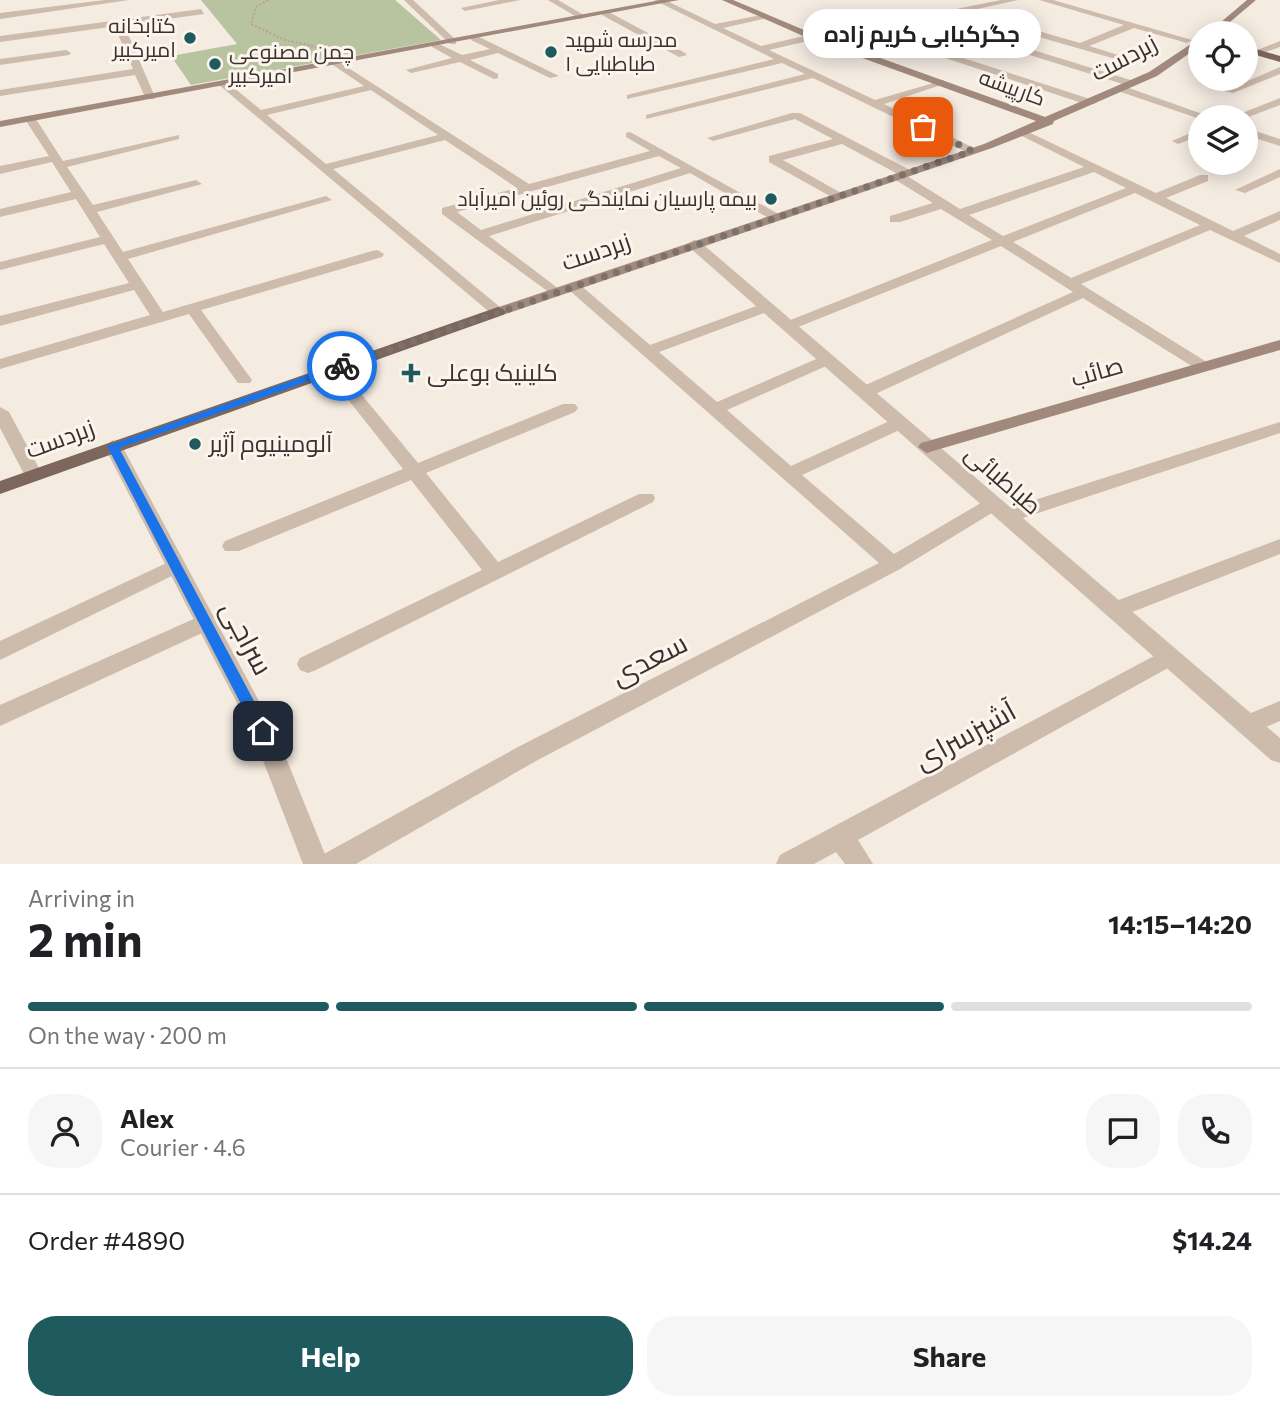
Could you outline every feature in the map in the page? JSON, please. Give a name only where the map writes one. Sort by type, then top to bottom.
[{"type":"main road","points":[[0,124],[676,0]]},
{"type":"main road","name":"کارپیشه","points":[[726,0],[813,37],[1049,122]]},
{"type":"main road","points":[[1227,21],[1252,0]]},
{"type":"main road","name":"زبردست","points":[[0,488],[33,474],[554,292],[972,151],[1049,122],[1127,87],[1188,47]]},
{"type":"main road","points":[[1258,52],[1280,59]]},
{"type":"main road","name":"صائب","points":[[927,447],[1280,345]]},
{"type":"street","points":[[0,16],[125,0]]},
{"type":"street","points":[[408,0],[453,42]]},
{"type":"street","points":[[466,8],[516,0]]},
{"type":"street","points":[[552,0],[583,17]]},
{"type":"street","points":[[760,49],[864,25],[901,23],[1013,0]]},
{"type":"street","points":[[1043,0],[1188,40]]},
{"type":"street","points":[[661,1],[972,151]]},
{"type":"street","points":[[0,39],[201,12]]},
{"type":"street","points":[[605,13],[682,55]]},
{"type":"street","points":[[715,27],[764,16]]},
{"type":"street","points":[[1080,46],[1133,25]]},
{"type":"street","points":[[122,32],[150,97]]},
{"type":"street","points":[[1035,33],[1136,62]]},
{"type":"street","points":[[474,38],[554,76]]},
{"type":"street","points":[[1001,43],[1188,110]]},
{"type":"street","points":[[1258,52],[1280,44]]},
{"type":"street","points":[[435,45],[495,76]]},
{"type":"street","points":[[411,70],[499,50]]},
{"type":"street","points":[[0,62],[66,53]]},
{"type":"street","points":[[945,55],[1092,103]]},
{"type":"street","points":[[631,97],[783,60]]},
{"type":"street","points":[[335,63],[528,188]]},
{"type":"street","points":[[1258,79],[1280,70]]},
{"type":"street","points":[[0,93],[139,71]]},
{"type":"street","points":[[650,117],[814,75]]},
{"type":"street","points":[[874,104],[940,82]]},
{"type":"street","points":[[223,84],[498,312]]},
{"type":"street","points":[[259,114],[372,87]]},
{"type":"street","points":[[1258,109],[1280,101]]},
{"type":"street","points":[[713,138],[796,115],[902,175],[943,204],[1205,367]]},
{"type":"street","points":[[30,118],[159,318]]},
{"type":"street","points":[[1022,132],[1280,259]]},
{"type":"street","points":[[630,135],[777,216]]},
{"type":"street","points":[[1258,135],[1280,143]]},
{"type":"street","points":[[324,168],[447,136]]},
{"type":"street","points":[[0,170],[58,162],[175,137]]},
{"type":"street","points":[[1178,141],[1188,137]]},
{"type":"street","points":[[837,197],[773,159],[843,140]]},
{"type":"street","points":[[554,292],[447,211],[660,152]]},
{"type":"street","points":[[959,214],[1094,167]]},
{"type":"street","points":[[479,235],[691,169]]},
{"type":"street","points":[[1241,190],[1280,173]]},
{"type":"street","points":[[1156,198],[1204,178]]},
{"type":"street","points":[[89,210],[196,184]]},
{"type":"street","points":[[788,326],[1136,188]]},
{"type":"street","points":[[0,213],[79,194]]},
{"type":"street","points":[[119,257],[326,200]]},
{"type":"street","points":[[895,219],[943,204]]},
{"type":"street","points":[[1233,236],[1280,215]]},
{"type":"street","points":[[865,392],[1210,225]]},
{"type":"street","points":[[0,266],[107,239]]},
{"type":"street","name":"طباطبائی","points":[[694,244],[1280,754]]},
{"type":"street","points":[[0,364],[377,254]]},
{"type":"street","points":[[0,321],[138,285]]},
{"type":"street","points":[[573,286],[893,564]]},
{"type":"street","points":[[648,351],[767,307]]},
{"type":"street","points":[[192,308],[244,380]]},
{"type":"street","points":[[715,409],[827,360]]},
{"type":"street","points":[[332,369],[496,573]]},
{"type":"street","points":[[232,546],[569,408]]},
{"type":"street","points":[[0,412],[33,474]]},
{"type":"street","points":[[789,474],[900,423]]},
{"type":"street","name":"سعدی","points":[[331,864],[527,754],[1000,510],[1280,427]]},
{"type":"street","name":"سراجی","points":[[113,446],[263,731],[316,864]]},
{"type":"street","points":[[308,664],[646,498]]},
{"type":"street","points":[[1115,610],[1280,545]]},
{"type":"street","points":[[0,651],[175,566]]},
{"type":"street","points":[[0,716],[205,622]]},
{"type":"street","name":"آشپزسرای","points":[[789,864],[1169,657]]},
{"type":"street","points":[[1247,725],[1280,710]]},
{"type":"street","points":[[841,837],[860,864]]},
{"type":"path","points":[[268,0],[257,7],[251,24],[285,40],[365,58]]},
{"type":"green space","points":[[201,0],[395,0],[441,40],[191,85],[171,56],[237,44]]},
{"type":"way so far","points":[[342,366],[972,151],[923,127]]},
{"type":"place","name":"کتابخانه امیرکبیر","points":[[190,38]]},
{"type":"place","name":"مدرسه شهید طباطبایی ۱","points":[[551,52]]},
{"type":"place","name":"چمن مصنوعی امیرکبیر","points":[[215,64]]},
{"type":"place","name":"جگرکبابی کریم زاده","points":[[923,127]]},
{"type":"place","name":"بیمه پارسیان نمایندگی روئین امیرآباد","points":[[771,199]]},
{"type":"place","name":"کلینیک بوعلی","points":[[411,373]]},
{"type":"place","name":"آلومینیوم آژیر","points":[[195,444]]},
{"type":"route","points":[[263,731],[113,446],[342,366]]}]
